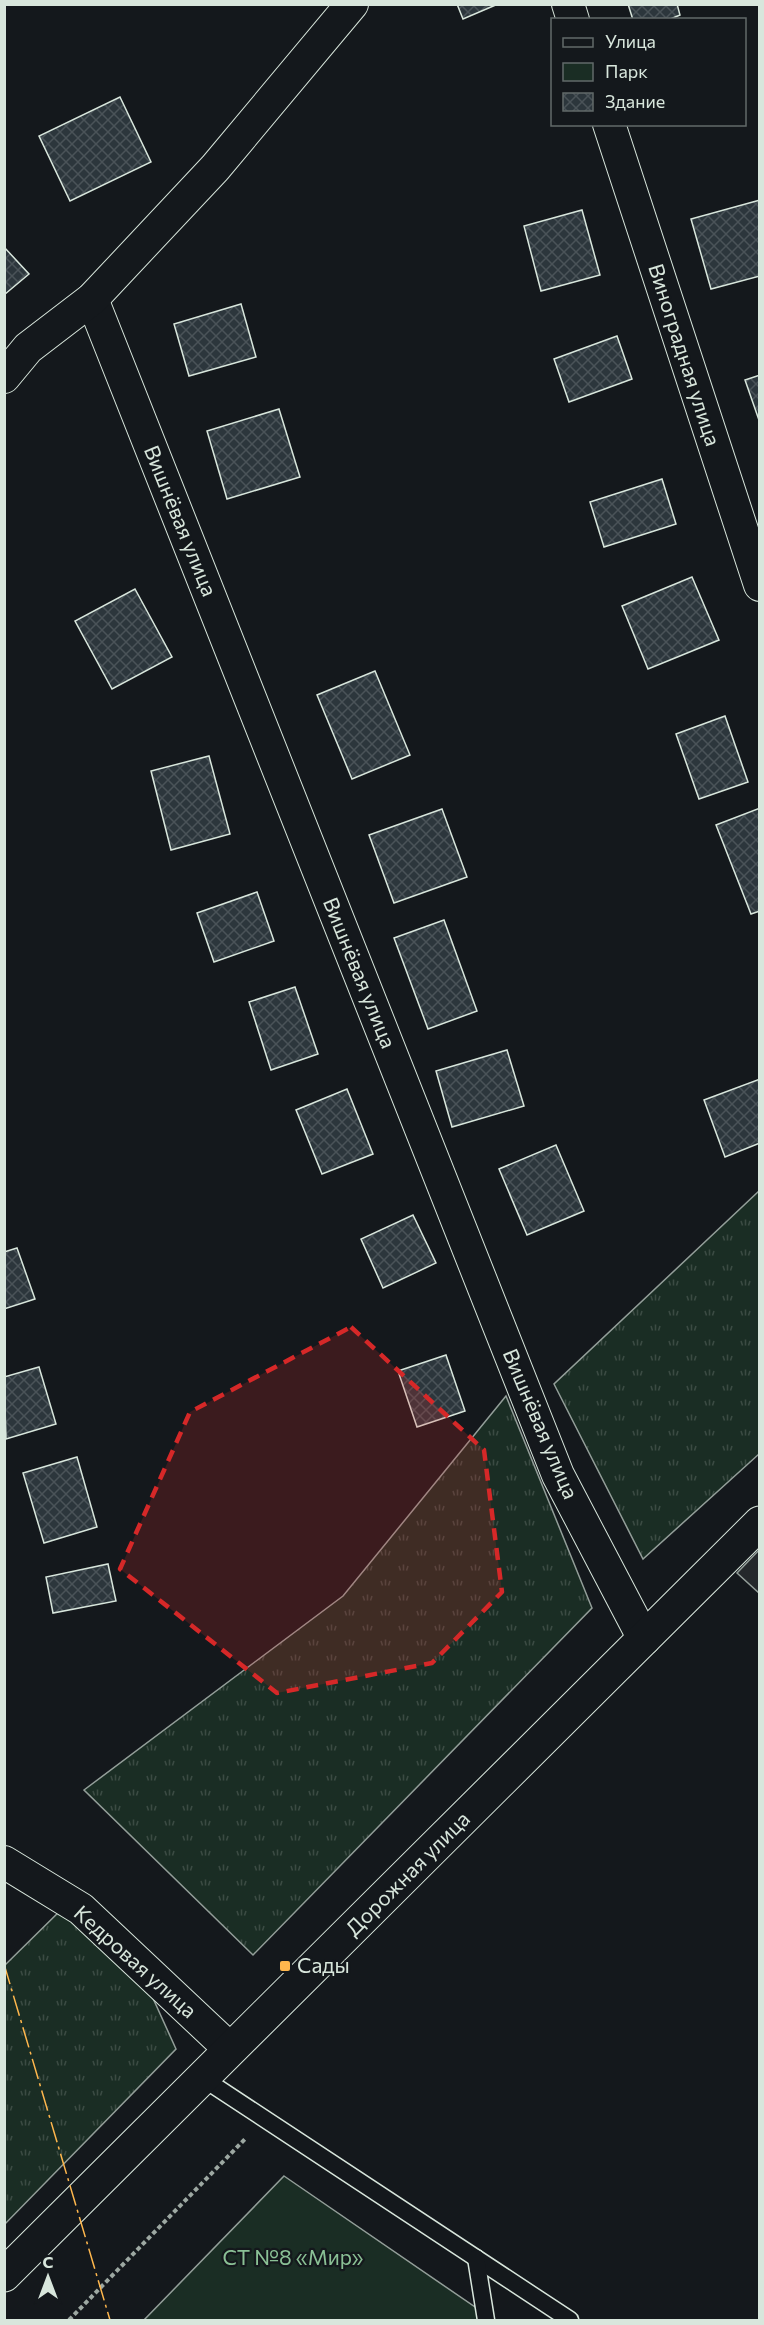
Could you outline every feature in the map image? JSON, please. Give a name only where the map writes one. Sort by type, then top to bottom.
[{"type":"main road","name":"Дорожная улица","points":[[4,2275],[759,1523]]},
{"type":"street","points":[[4,377],[28,348],[92,299],[215,168],[352,4]]},
{"type":"street","name":"Виноградная улица","points":[[610,126],[759,585]]},
{"type":"street","name":"Вишнёвая улица","points":[[92,299],[558,1475],[644,1639]]},
{"type":"street","name":"Кедровая улица","points":[[4,1863],[81,1909],[230,2049]]},
{"type":"lane","points":[[201,2077],[570,2320]]},
{"type":"lane","points":[[476,2258],[486,2320]]},
{"type":"path","points":[[69,2320],[264,2118]]},
{"type":"highlighted area","points":[[351,1327],[484,1450],[502,1592],[432,1663],[277,1693],[120,1569],[190,1412]]},
{"type":"green space","points":[[759,1191],[759,1454],[643,1559],[554,1384]]},
{"type":"green space","points":[[506,1396],[592,1608],[253,1955],[84,1790],[343,1596]]},
{"type":"green space","points":[[64,1907],[132,1952],[176,2049],[5,2224],[5,1965]]},
{"type":"green space","name":"СТ №8 «Мир»","points":[[284,2176],[494,2320],[144,2320]]},
{"type":"shaded area","points":[[759,1550],[759,1593],[737,1573]]},
{"type":"building","points":[[457,4],[498,4],[463,19]]},
{"type":"building","points":[[628,4],[677,4],[680,15],[673,18],[632,18]]},
{"type":"building","points":[[120,97],[151,162],[70,201],[39,136]]},
{"type":"building","points":[[760,200],[760,276],[711,289],[691,219]]},
{"type":"building","points":[[582,210],[600,275],[541,291],[524,226]]},
{"type":"building","points":[[4,247],[29,274],[4,295]]},
{"type":"building","points":[[241,304],[256,357],[189,376],[174,324]]},
{"type":"building","points":[[617,336],[632,379],[569,402],[554,359]]},
{"type":"building","points":[[760,375],[760,423],[745,380]]},
{"type":"building","points":[[279,409],[300,477],[227,499],[207,431]]},
{"type":"building","points":[[662,479],[676,524],[604,547],[590,502]]},
{"type":"building","points":[[692,577],[719,640],[648,669],[622,606]]},
{"type":"building","points":[[135,589],[172,657],[112,689],[75,621]]},
{"type":"building","points":[[375,671],[410,755],[352,779],[317,695]]},
{"type":"building","points":[[725,716],[748,782],[699,799],[676,734]]},
{"type":"building","points":[[209,756],[230,834],[171,850],[151,771]]},
{"type":"building","points":[[760,808],[760,911],[751,914],[716,825]]},
{"type":"building","points":[[442,809],[467,877],[394,903],[369,835]]},
{"type":"building","points":[[257,892],[274,941],[214,962],[197,913]]},
{"type":"building","points":[[444,920],[477,1011],[428,1029],[394,938]]},
{"type":"building","points":[[295,987],[318,1054],[271,1070],[249,1002]]},
{"type":"building","points":[[507,1050],[524,1106],[452,1127],[436,1071]]},
{"type":"building","points":[[760,1079],[760,1143],[725,1157],[704,1100]]},
{"type":"building","points":[[347,1089],[373,1154],[322,1174],[296,1110]]},
{"type":"building","points":[[556,1145],[584,1211],[527,1235],[499,1169]]},
{"type":"building","points":[[413,1215],[436,1263],[383,1288],[361,1239]]},
{"type":"building","points":[[17,1248],[35,1299],[4,1309],[4,1252]]},
{"type":"building","points":[[446,1355],[465,1411],[417,1427],[398,1371]]},
{"type":"building","points":[[39,1367],[56,1424],[6,1439],[4,1377]]},
{"type":"building","points":[[77,1457],[97,1527],[44,1543],[23,1473]]},
{"type":"building","points":[[108,1564],[116,1601],[53,1613],[46,1577]]},
{"type":"power","points":[[4,1964],[110,2320]]},
{"type":"place","name":"Сады","points":[[285,1966]]}]
